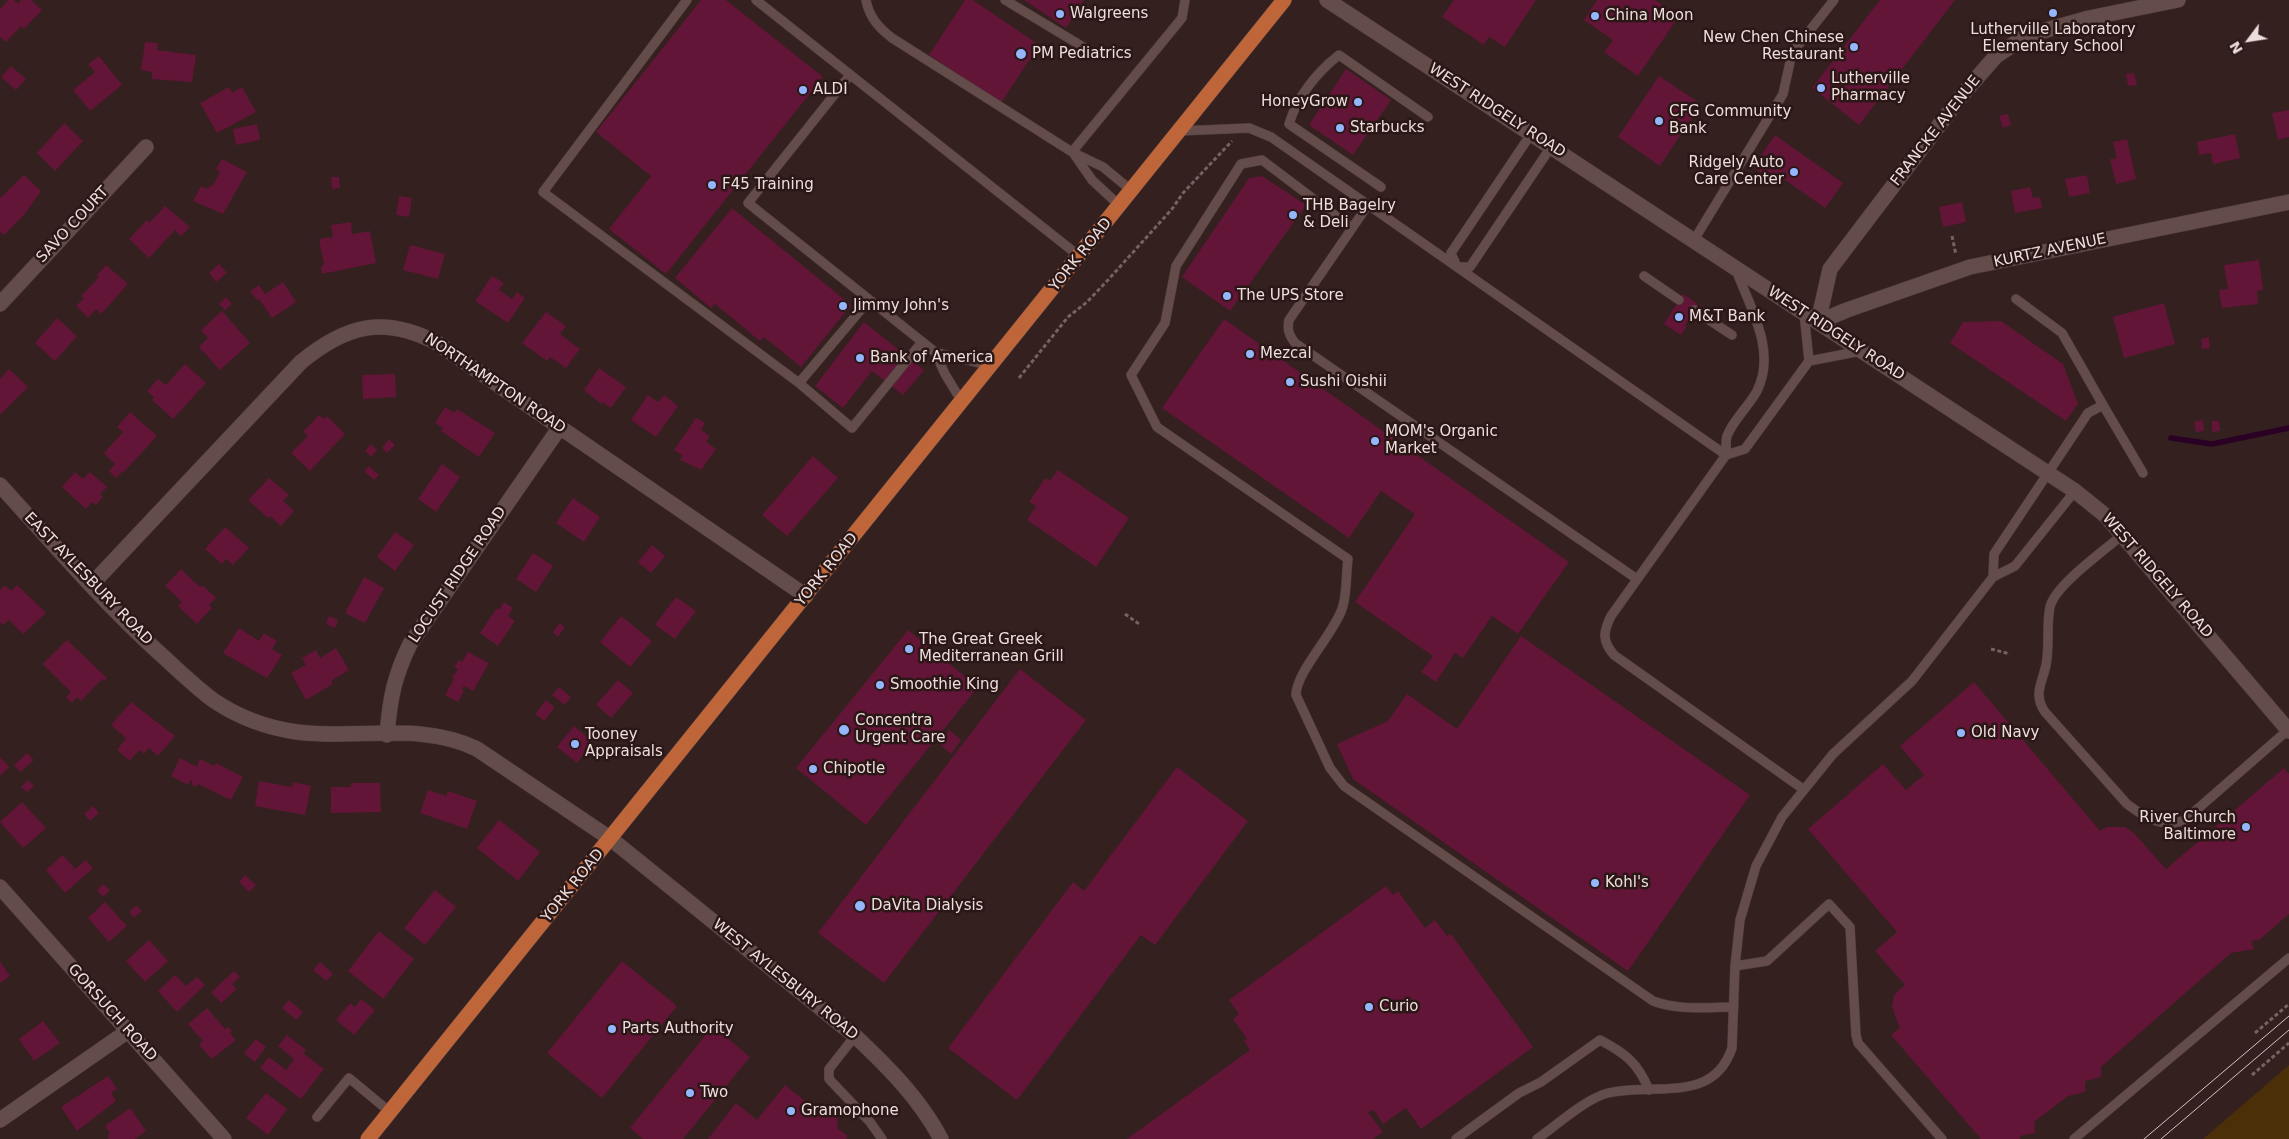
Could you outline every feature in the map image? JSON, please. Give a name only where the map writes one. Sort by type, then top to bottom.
[{"type":"main road","name":"YORK ROAD","points":[[368,1139],[1284,0]]},
{"type":"street","name":"WEST RIDGELY ROAD","points":[[1327,0],[2076,491],[2106,516],[2289,730]]},
{"type":"street","name":"FRANCKE AVENUE","points":[[1818,322],[1830,269],[1962,95],[1996,56],[2023,38],[2058,26],[2178,0]]},
{"type":"street","name":"SAVO COURT","points":[[0,304],[146,147]]},
{"type":"street","name":"KURTZ AVENUE","points":[[1818,322],[1970,267],[2289,202]]},
{"type":"street","name":"NORTHAMPTON ROAD","points":[[91,585],[301,362],[321,346],[344,333],[369,326],[394,327],[417,332],[437,343],[806,596]]},
{"type":"street","name":"LOCUST RIDGE ROAD","points":[[387,735],[390,696],[398,669],[410,644],[560,427]]},
{"type":"street","name":"EAST AYLESBURY ROAD","points":[[0,485],[119,616],[187,679],[214,700],[242,716],[268,727],[298,732],[387,735],[422,734],[460,741],[476,749],[611,839]]},
{"type":"street","name":"WEST AYLESBURY ROAD","points":[[611,839],[855,1036],[886,1065],[912,1094],[942,1139]]},
{"type":"street","name":"GORSUCH ROAD","points":[[0,887],[224,1139]]},
{"type":"street","points":[[0,1120],[128,1031]]},
{"type":"lane","points":[[687,0],[542,192],[799,383],[852,428],[922,342]]},
{"type":"lane","points":[[756,0],[1079,256]]},
{"type":"lane","points":[[866,0],[868,10],[882,30],[1072,152],[1103,167],[1132,190]]},
{"type":"lane","points":[[1005,0],[1085,48]]},
{"type":"lane","points":[[1072,152],[1182,18],[1185,0]]},
{"type":"lane","points":[[1694,240],[1783,94],[1792,53],[1834,0]]},
{"type":"lane","points":[[1381,187],[1289,124],[1293,108],[1324,67],[1339,55],[1428,117]]},
{"type":"lane","points":[[850,75],[748,203],[935,352],[991,366]]},
{"type":"lane","points":[[1179,131],[1249,128],[1271,137],[1726,456]]},
{"type":"lane","points":[[1457,267],[1451,253],[1531,134]]},
{"type":"lane","points":[[1457,267],[1470,267],[1552,147]]},
{"type":"lane","points":[[1072,152],[1092,180],[1120,206]]},
{"type":"lane","points":[[1352,228],[1262,160],[1241,164],[1176,266],[1165,323],[1131,375],[1135,385],[1157,427],[1348,559],[1342,609],[1323,645],[1296,686],[1296,695],[1327,760],[1344,786],[1653,1001],[1667,1006],[1683,1008],[1734,1006]]},
{"type":"lane","points":[[1368,206],[1289,320],[1288,329],[1295,343],[1637,579]]},
{"type":"lane","points":[[1726,456],[1727,436],[1757,391],[1764,367],[1764,348],[1758,325],[1735,267]]},
{"type":"lane","points":[[1644,276],[1679,300]]},
{"type":"lane","points":[[2016,299],[2062,332],[2143,473]]},
{"type":"lane","points":[[799,383],[869,300]]},
{"type":"lane","points":[[1694,310],[1732,335]]},
{"type":"lane","points":[[1803,789],[1614,655],[1607,647],[1603,638],[1608,622],[1637,579],[1726,456],[1745,448],[1809,361],[1804,313]]},
{"type":"lane","points":[[1809,361],[1861,351]]},
{"type":"lane","points":[[935,352],[945,374],[962,402]]},
{"type":"lane","points":[[1993,577],[1994,554],[2088,413],[2103,405]]},
{"type":"lane","points":[[1537,1139],[1576,1111],[1607,1094],[1694,1086],[1708,1080],[1721,1071],[1728,1061],[1732,1048],[1735,966],[1740,920],[1756,866],[1782,817],[1833,754],[1912,681],[1993,577],[2015,566],[2076,491]]},
{"type":"lane","points":[[2122,534],[2063,585],[2053,598],[2050,608],[2046,664],[2038,693],[2039,703],[2045,712],[2127,804],[2149,818],[2168,824],[2176,824],[2186,819],[2289,730]]},
{"type":"lane","points":[[1735,966],[1767,961],[1829,904],[1850,927],[1858,1043],[1942,1139]]},
{"type":"lane","points":[[2074,1139],[2289,958]]},
{"type":"lane","points":[[855,1036],[829,1069],[829,1079],[870,1122],[882,1139]]},
{"type":"lane","points":[[1456,1139],[1519,1093],[1541,1082],[1600,1040],[1622,1052],[1643,1075],[1649,1090]]},
{"type":"lane","points":[[317,1116],[349,1078],[390,1112]]},
{"type":"path","points":[[1019,378],[1068,317],[1087,302],[1108,280],[1172,209],[1183,193],[1218,154],[1230,144],[1241,128]]},
{"type":"path","points":[[1125,614],[1139,624]]},
{"type":"path","points":[[1991,649],[2010,654]]},
{"type":"path","points":[[2255,1033],[2289,1004]]},
{"type":"path","points":[[2252,1075],[2289,1043]]},
{"type":"shaded area","points":[[2289,1065],[2289,1139],[2203,1139]]},
{"type":"building","points":[[8,0],[14,0],[18,4],[21,0],[31,0],[42,10],[24,29],[21,26],[6,42],[0,37],[0,9]]},
{"type":"building","points":[[701,0],[726,0],[823,77],[666,274],[609,229],[651,176],[596,132]]},
{"type":"building","points":[[965,0],[973,0],[1039,45],[1001,103],[929,55]]},
{"type":"building","name":"Walgreens","points":[[1024,0],[1084,0],[1066,28]]},
{"type":"building","points":[[1454,0],[1536,0],[1505,47],[1489,37],[1484,45],[1442,17]]},
{"type":"building","points":[[1597,0],[1655,0],[1679,16],[1638,76],[1604,52],[1613,40],[1584,20]]},
{"type":"building","points":[[1880,0],[1955,0],[1859,125],[1812,88]]},
{"type":"building","points":[[145,42],[158,43],[157,50],[196,55],[192,82],[152,79],[152,72],[141,70]]},
{"type":"building","points":[[99,56],[122,85],[90,111],[73,90],[95,72],[88,64]]},
{"type":"building","points":[[11,66],[26,79],[16,90],[1,77]]},
{"type":"building","points":[[1346,69],[1391,100],[1353,155],[1309,125]]},
{"type":"building","points":[[2134,73],[2137,85],[2128,86],[2126,74]]},
{"type":"building","name":"CFG Community Bank","points":[[1659,76],[1701,104],[1660,166],[1618,137]]},
{"type":"building","points":[[229,87],[232,93],[242,87],[256,112],[217,133],[200,103]]},
{"type":"building","points":[[2289,110],[2289,137],[2278,140],[2272,113]]},
{"type":"building","points":[[2008,114],[2011,125],[2003,128],[1999,116]]},
{"type":"building","points":[[64,123],[83,141],[55,171],[37,153]]},
{"type":"building","points":[[257,124],[260,140],[236,145],[233,129]]},
{"type":"building","points":[[2235,134],[2240,158],[2213,164],[2211,153],[2199,155],[2197,142]]},
{"type":"building","name":"Ridgely Auto Care Center","points":[[1775,135],[1843,183],[1825,208],[1781,177],[1777,184],[1753,167]]},
{"type":"building","points":[[2127,139],[2136,179],[2116,184],[2110,159],[2117,158],[2113,142]]},
{"type":"building","points":[[222,159],[247,172],[223,214],[193,201],[201,186],[208,189],[210,185],[212,187],[220,172],[216,169]]},
{"type":"building","points":[[24,175],[41,191],[24,215],[4,235],[0,232],[0,198]]},
{"type":"building","points":[[2087,175],[2090,193],[2069,197],[2065,179]]},
{"type":"building","points":[[1262,176],[1306,205],[1230,311],[1182,277],[1249,178]]},
{"type":"building","points":[[331,177],[339,177],[340,188],[332,189]]},
{"type":"building","points":[[2030,187],[2033,198],[2040,197],[2042,208],[2015,213],[2011,191]]},
{"type":"building","points":[[399,196],[412,198],[409,217],[396,215]]},
{"type":"building","points":[[1962,202],[1966,222],[1943,227],[1939,207]]},
{"type":"building","points":[[165,206],[190,227],[181,236],[175,230],[149,258],[129,239],[147,220],[149,223]]},
{"type":"building","points":[[732,208],[851,305],[801,367],[764,337],[760,341],[715,304],[711,308],[675,278]]},
{"type":"building","points":[[351,222],[352,234],[370,231],[376,263],[322,274],[321,266],[324,265],[319,239],[333,237],[331,225]]},
{"type":"building","points":[[410,245],[445,254],[438,279],[403,270]]},
{"type":"building","points":[[2259,260],[2263,290],[2257,291],[2258,304],[2222,308],[2219,290],[2228,289],[2224,265]]},
{"type":"building","points":[[219,264],[227,273],[216,282],[209,273]]},
{"type":"building","points":[[106,265],[128,284],[101,314],[96,309],[88,318],[76,306],[84,298],[81,296],[99,277],[97,275]]},
{"type":"building","points":[[492,276],[504,283],[499,290],[512,299],[517,292],[525,298],[508,323],[475,301]]},
{"type":"building","points":[[283,282],[296,302],[272,318],[259,299],[257,300],[250,291],[259,285],[265,294]]},
{"type":"building","name":"M&T Bank","points":[[1683,294],[1698,304],[1681,335],[1664,324]]},
{"type":"building","points":[[226,297],[232,304],[225,310],[219,304]]},
{"type":"building","points":[[2164,303],[2175,344],[2124,358],[2113,317]]},
{"type":"building","points":[[222,311],[250,343],[220,370],[199,347],[208,338],[201,330]]},
{"type":"building","points":[[546,312],[566,326],[560,334],[580,349],[566,368],[550,357],[547,361],[522,343]]},
{"type":"building","points":[[57,318],[77,336],[55,361],[35,343]]},
{"type":"building","points":[[1224,319],[1569,562],[1518,634],[1492,616],[1463,658],[1455,653],[1436,682],[1421,672],[1433,656],[1355,602],[1415,514],[1381,491],[1349,538],[1162,408]]},
{"type":"building","points":[[2001,321],[2063,364],[2078,404],[2066,421],[1950,343],[1963,322]]},
{"type":"building","name":"Bank of America","points":[[864,322],[924,370],[903,395],[872,371],[843,408],[815,386]]},
{"type":"building","points":[[2209,337],[2210,348],[2202,349],[2201,339]]},
{"type":"building","points":[[185,364],[206,383],[173,419],[152,400],[154,397],[147,391],[158,379],[166,385]]},
{"type":"building","points":[[599,368],[626,387],[611,408],[602,402],[601,404],[584,390]]},
{"type":"building","points":[[9,369],[28,387],[0,415],[0,379]]},
{"type":"building","points":[[395,374],[396,397],[363,399],[362,375]]},
{"type":"building","points":[[648,395],[658,402],[664,395],[678,406],[656,437],[631,420]]},
{"type":"building","points":[[445,407],[454,413],[457,409],[495,433],[479,457],[441,431],[443,428],[435,423]]},
{"type":"building","points":[[130,412],[157,436],[124,472],[116,478],[109,471],[115,464],[104,453],[123,432],[117,427]]},
{"type":"building","points":[[319,415],[324,419],[327,416],[345,434],[310,471],[291,453],[308,436],[303,432]]},
{"type":"building","points":[[696,418],[705,423],[701,430],[710,436],[706,442],[716,449],[701,470],[680,460],[683,456],[674,450]]},
{"type":"building","points":[[2203,420],[2204,431],[2196,432],[2194,422]]},
{"type":"building","points":[[2212,421],[2219,421],[2220,431],[2212,432]]},
{"type":"building","points":[[389,439],[395,445],[387,453],[382,448]]},
{"type":"building","points":[[371,444],[377,450],[371,457],[365,451]]},
{"type":"building","points":[[813,456],[838,478],[787,536],[762,515]]},
{"type":"building","points":[[442,464],[460,477],[436,512],[418,499]]},
{"type":"building","points":[[369,466],[379,475],[374,480],[364,471]]},
{"type":"building","points":[[1058,470],[1129,518],[1096,567],[1027,520],[1036,506],[1029,502],[1045,478],[1050,481]]},
{"type":"building","points":[[75,472],[83,479],[90,472],[107,487],[100,494],[103,497],[96,505],[92,502],[86,509],[62,487]]},
{"type":"building","points":[[269,478],[289,495],[283,501],[294,511],[281,526],[270,516],[268,518],[248,500]]},
{"type":"building","points":[[573,498],[600,517],[584,542],[556,523]]},
{"type":"building","points":[[225,527],[249,548],[233,565],[226,559],[222,564],[205,549]]},
{"type":"building","points":[[395,532],[414,545],[395,571],[377,557]]},
{"type":"building","points":[[652,545],[665,556],[651,573],[638,562]]},
{"type":"building","points":[[533,553],[553,566],[536,592],[516,579]]},
{"type":"building","points":[[181,569],[200,587],[202,585],[216,598],[209,605],[212,608],[197,624],[178,606],[182,602],[165,586]]},
{"type":"building","points":[[364,577],[384,588],[365,623],[345,613]]},
{"type":"building","points":[[5,585],[11,591],[17,585],[46,613],[23,634],[9,620],[3,625],[0,622],[0,590]]},
{"type":"building","points":[[676,597],[696,611],[675,639],[655,625]]},
{"type":"building","points":[[504,602],[513,608],[508,616],[515,621],[498,646],[480,633],[497,608],[499,610]]},
{"type":"building","points":[[329,616],[338,620],[335,628],[326,624]]},
{"type":"building","points":[[621,616],[652,641],[630,667],[600,642]]},
{"type":"building","points":[[560,623],[565,627],[558,637],[553,632]]},
{"type":"building","points":[[239,628],[259,641],[264,633],[277,641],[272,649],[282,655],[267,678],[223,653]]},
{"type":"building","points":[[908,630],[978,687],[866,825],[796,768]]},
{"type":"building","name":"Kohl's","points":[[1521,636],[1750,795],[1628,971],[1353,779],[1337,744],[1388,721],[1407,694],[1457,729]]},
{"type":"building","points":[[67,640],[107,678],[104,681],[102,679],[81,701],[77,697],[72,703],[66,697],[71,692],[43,664]]},
{"type":"building","points":[[336,648],[349,670],[331,681],[333,684],[306,700],[291,673],[306,665],[302,658],[316,650],[320,658]]},
{"type":"building","points":[[468,652],[489,663],[473,691],[464,686],[462,689],[464,691],[458,702],[445,695],[458,669],[454,667],[459,660],[462,662]]},
{"type":"building","points":[[1020,669],[1086,720],[884,983],[818,933]]},
{"type":"building","points":[[618,680],[633,693],[611,718],[596,705]]},
{"type":"building","points":[[1974,682],[2100,831],[2107,827],[2125,827],[2134,833],[2166,869],[2284,768],[2289,774],[2289,914],[2259,940],[2251,941],[2254,949],[2231,953],[2101,1067],[2101,1077],[2085,1081],[2085,1092],[2068,1096],[2034,1122],[2035,1133],[2020,1136],[2020,1139],[1981,1139],[1891,1035],[1900,1028],[1892,1007],[1894,995],[1905,985],[1875,951],[1897,932],[1808,829],[1883,764],[1906,790],[1924,775],[1900,746]]},
{"type":"building","points":[[559,687],[571,697],[565,705],[552,695]]},
{"type":"building","points":[[546,700],[555,707],[544,721],[535,714]]},
{"type":"building","points":[[131,702],[175,736],[158,756],[149,748],[144,754],[139,750],[130,761],[117,750],[126,738],[111,725]]},
{"type":"building","name":"Tooney Appraisals","points":[[574,726],[593,742],[577,763],[557,747]]},
{"type":"building","points":[[949,730],[961,740],[951,754],[938,743]]},
{"type":"building","points":[[27,753],[34,760],[20,772],[14,765]]},
{"type":"building","points":[[0,757],[9,767],[0,776]]},
{"type":"building","points":[[180,758],[197,767],[200,759],[214,766],[216,763],[243,777],[231,800],[198,784],[196,787],[191,784],[193,781],[191,780],[188,785],[171,776]]},
{"type":"building","points":[[1177,767],[1248,821],[1155,945],[1141,935],[1017,1100],[948,1048],[1073,882],[1084,891]]},
{"type":"building","points":[[28,780],[34,786],[27,792],[21,787]]},
{"type":"building","points":[[259,781],[292,787],[293,782],[311,786],[305,815],[255,806]]},
{"type":"building","points":[[351,783],[380,783],[381,812],[331,813],[331,787],[351,787]]},
{"type":"building","points":[[428,790],[446,796],[448,791],[477,801],[467,829],[420,813]]},
{"type":"building","points":[[22,802],[46,828],[23,848],[0,822]]},
{"type":"building","points":[[93,806],[99,813],[90,821],[84,814]]},
{"type":"building","points":[[499,820],[540,852],[518,881],[477,848]]},
{"type":"building","points":[[63,855],[75,869],[86,860],[93,868],[65,893],[46,870]]},
{"type":"building","points":[[245,875],[256,885],[249,892],[239,882]]},
{"type":"building","points":[[103,884],[110,890],[103,897],[97,890]]},
{"type":"building","name":"Curio","points":[[1386,886],[1393,895],[1398,891],[1425,928],[1435,920],[1447,936],[1451,934],[1533,1047],[1421,1129],[1406,1108],[1383,1124],[1374,1110],[1368,1112],[1383,1132],[1373,1139],[1127,1139],[1250,1050],[1244,1041],[1247,1039],[1233,1019],[1239,1014],[1229,1000]]},
{"type":"building","points":[[435,890],[456,907],[425,945],[404,928]]},
{"type":"building","points":[[105,902],[127,926],[109,942],[88,918]]},
{"type":"building","points":[[137,905],[142,911],[134,918],[129,912]]},
{"type":"building","points":[[379,931],[414,959],[383,999],[348,971]]},
{"type":"building","points":[[149,940],[168,961],[145,982],[126,961]]},
{"type":"building","name":"Parts Authority","points":[[622,961],[677,1006],[602,1098],[547,1053]]},
{"type":"building","points":[[0,962],[10,976],[0,983]]},
{"type":"building","points":[[320,962],[333,974],[326,981],[313,970]]},
{"type":"building","points":[[234,971],[240,977],[232,984],[237,989],[221,1003],[211,992]]},
{"type":"building","points":[[175,975],[186,986],[197,977],[205,985],[177,1012],[158,991]]},
{"type":"building","points":[[361,999],[375,1010],[354,1035],[336,1020],[350,1003],[355,1007]]},
{"type":"building","points":[[289,1000],[303,1012],[296,1020],[282,1008]]},
{"type":"building","points":[[207,1008],[225,1029],[228,1027],[232,1031],[230,1033],[236,1040],[212,1059],[199,1045],[203,1041],[188,1024]]},
{"type":"building","points":[[43,1021],[60,1043],[34,1061],[19,1039]]},
{"type":"building","name":"Two","points":[[713,1026],[750,1057],[683,1139],[643,1139],[630,1128]]},
{"type":"building","points":[[287,1035],[306,1050],[303,1053],[324,1069],[301,1099],[260,1068],[269,1057],[286,1070],[294,1059],[278,1046]]},
{"type":"building","points":[[256,1039],[266,1047],[255,1062],[244,1053]]},
{"type":"building","points":[[108,1076],[117,1089],[111,1093],[116,1101],[77,1131],[61,1107]]},
{"type":"building","name":"Gramophone","points":[[785,1085],[820,1113],[836,1109],[838,1129],[848,1136],[846,1139],[708,1139],[736,1103],[757,1120]]},
{"type":"building","points":[[266,1093],[287,1109],[268,1135],[246,1118]]},
{"type":"building","points":[[130,1108],[146,1131],[135,1139],[109,1139],[107,1136],[110,1133],[105,1126]]},
{"type":"waterway","points":[[2171,438],[2212,444],[2289,428]]},
{"type":"tram line","points":[[2144,1139],[2289,1016]]},
{"type":"tram line","points":[[2161,1139],[2289,1030]]},
{"type":"place","name":"Lutherville Laboratory Elementary School","points":[[2053,13]]},
{"type":"place","name":"Walgreens","points":[[1060,14]]},
{"type":"place","name":"China Moon","points":[[1595,16]]},
{"type":"place","name":"New Chen Chinese Restaurant","points":[[1854,47]]},
{"type":"place","name":"PM Pediatrics","points":[[1021,54]]},
{"type":"place","name":"Lutherville Pharmacy","points":[[1821,88]]},
{"type":"place","name":"ALDI","points":[[803,90]]},
{"type":"place","name":"HoneyGrow","points":[[1358,102]]},
{"type":"place","name":"CFG Community Bank","points":[[1659,121]]},
{"type":"place","name":"Starbucks","points":[[1340,128]]},
{"type":"place","name":"Ridgely Auto Care Center","points":[[1794,172]]},
{"type":"place","name":"F45 Training","points":[[712,185]]},
{"type":"place","name":"THB Bagelry & Deli","points":[[1293,215]]},
{"type":"place","name":"The UPS Store","points":[[1227,296]]},
{"type":"place","name":"Jimmy John's","points":[[843,306]]},
{"type":"place","name":"M&T Bank","points":[[1679,317]]},
{"type":"place","name":"Mezcal","points":[[1250,354]]},
{"type":"place","name":"Bank of America","points":[[860,358]]},
{"type":"place","name":"Sushi Oishii","points":[[1290,382]]},
{"type":"place","name":"MOM's Organic Market","points":[[1375,441]]},
{"type":"place","name":"The Great Greek Mediterranean Grill","points":[[909,649]]},
{"type":"place","name":"Smoothie King","points":[[880,685]]},
{"type":"place","name":"Concentra Urgent Care","points":[[844,730]]},
{"type":"place","name":"Old Navy","points":[[1961,733]]},
{"type":"place","name":"Tooney Appraisals","points":[[575,744]]},
{"type":"place","name":"Chipotle","points":[[813,769]]},
{"type":"place","name":"River Church Baltimore","points":[[2246,827]]},
{"type":"place","name":"Kohl's","points":[[1595,883]]},
{"type":"place","name":"DaVita Dialysis","points":[[860,906]]},
{"type":"place","name":"Curio","points":[[1369,1007]]},
{"type":"place","name":"Parts Authority","points":[[612,1029]]},
{"type":"place","name":"Two","points":[[690,1093]]},
{"type":"place","name":"Gramophone","points":[[791,1111]]}]
